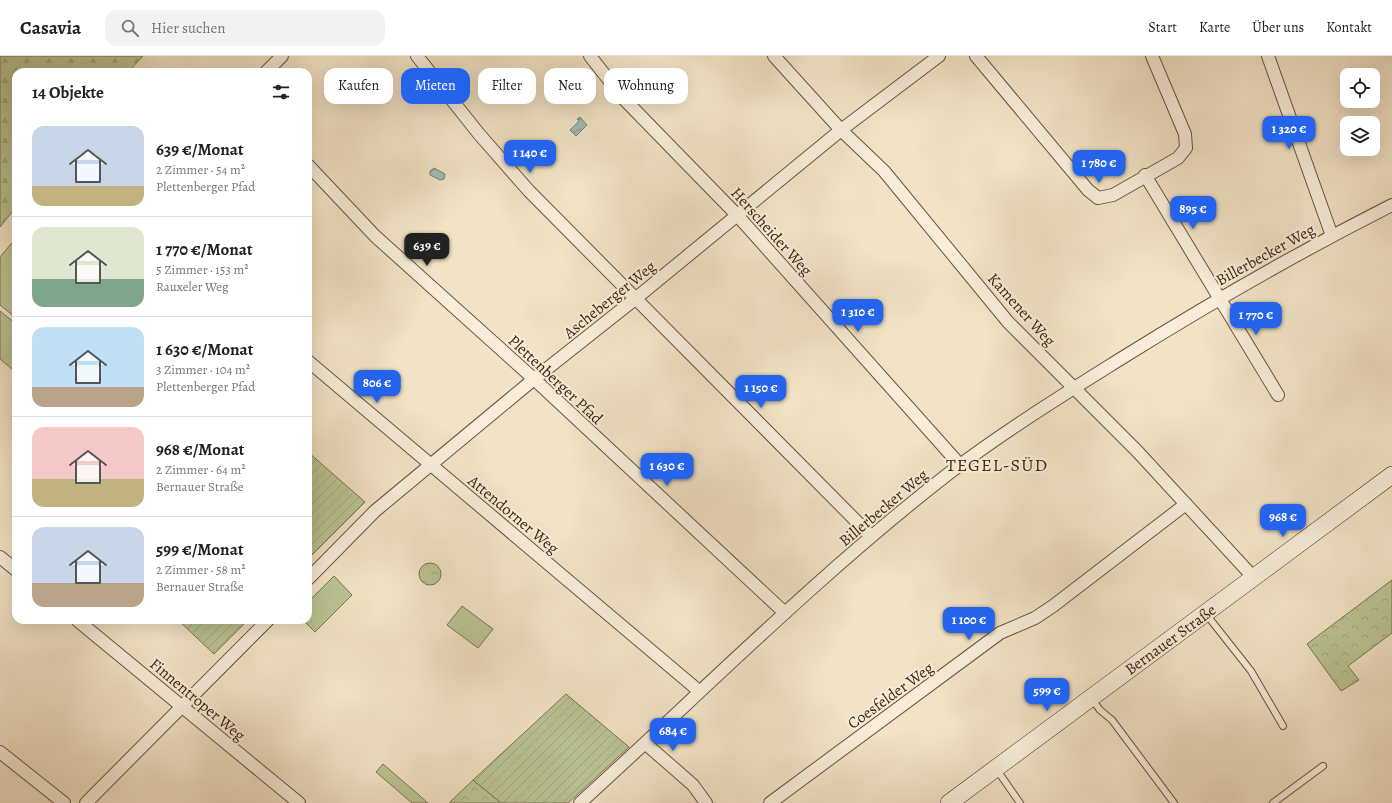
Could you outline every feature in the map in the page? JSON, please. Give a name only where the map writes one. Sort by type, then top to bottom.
[{"type":"main road","name":"Bernauer Straße","points":[[949,803],[1392,475]]},
{"type":"street","points":[[270,68],[282,56]]},
{"type":"street","points":[[417,56],[505,165],[871,536]]},
{"type":"street","name":"Herscheider Weg","points":[[590,56],[623,98],[737,215],[960,465]]},
{"type":"street","name":"Kamener Weg","points":[[774,56],[841,130],[884,171],[1008,322],[1032,347],[1075,387],[1254,578]]},
{"type":"street","name":"Ascheberger Weg","points":[[312,575],[375,511],[841,130],[939,56]]},
{"type":"street","points":[[976,56],[1093,196],[1098,198],[1109,196],[1178,158],[1186,148],[1185,134],[1152,56]]},
{"type":"street","points":[[1268,56],[1332,236]]},
{"type":"street","name":"Plettenberger Pfad","points":[[312,169],[375,236],[534,380],[785,613]]},
{"type":"street","points":[[1145,175],[1278,395]]},
{"type":"street","name":"Billerbecker Weg","points":[[580,803],[646,744],[699,691],[871,536],[960,465],[1075,387],[1220,298],[1332,236],[1392,205]]},
{"type":"street","name":"Attendorner Weg","points":[[312,364],[699,691]]},
{"type":"street","name":"Coesfelder Weg","points":[[770,803],[1000,633],[1035,618],[1053,606],[1186,504]]},
{"type":"street","points":[[0,556],[12,566]]},
{"type":"street","name":"Finnentroper Weg","points":[[82,624],[299,803]]},
{"type":"street","points":[[86,803],[264,624]]},
{"type":"street","points":[[646,744],[692,785],[706,803]]},
{"type":"street","points":[[0,752],[64,803]]},
{"type":"lane","points":[[1206,613],[1251,671],[1283,726]]},
{"type":"lane","points":[[1091,698],[1100,710],[1112,720],[1174,803]]},
{"type":"lane","points":[[1273,803],[1323,766]]},
{"type":"lane","points":[[995,768],[1020,803]]},
{"type":"green space","points":[[0,56],[143,56],[132,68],[12,68],[12,212],[0,227]]},
{"type":"green space","points":[[12,243],[12,315],[0,305],[0,257]]},
{"type":"green space","points":[[0,311],[12,321],[12,369],[0,359]]},
{"type":"green space","points":[[312,456],[365,502],[312,555]]},
{"type":"green space","points":[[430,563],[438,566],[441,574],[438,582],[430,585],[422,582],[419,574],[422,566]]},
{"type":"green space","points":[[334,576],[352,595],[315,632],[307,624],[312,624],[312,598]]},
{"type":"green space","points":[[1392,580],[1392,633],[1348,666],[1359,680],[1341,691],[1307,644]]},
{"type":"green space","points":[[462,606],[493,629],[478,648],[447,625]]},
{"type":"green space","points":[[182,624],[244,624],[214,654]]},
{"type":"green space","points":[[566,694],[629,747],[568,803],[501,803],[473,780]]},
{"type":"green space","points":[[383,764],[428,803],[412,803],[376,772]]},
{"type":"green space","points":[[473,780],[501,803],[449,803]]},
{"type":"water","points":[[580,117],[587,125],[576,136],[570,130],[579,121],[577,119]]},
{"type":"water","points":[[434,168],[445,174],[444,179],[440,180],[430,175],[430,171]]},
{"type":"district","name":"TEGEL-SÜD","points":[[997,465]]}]
